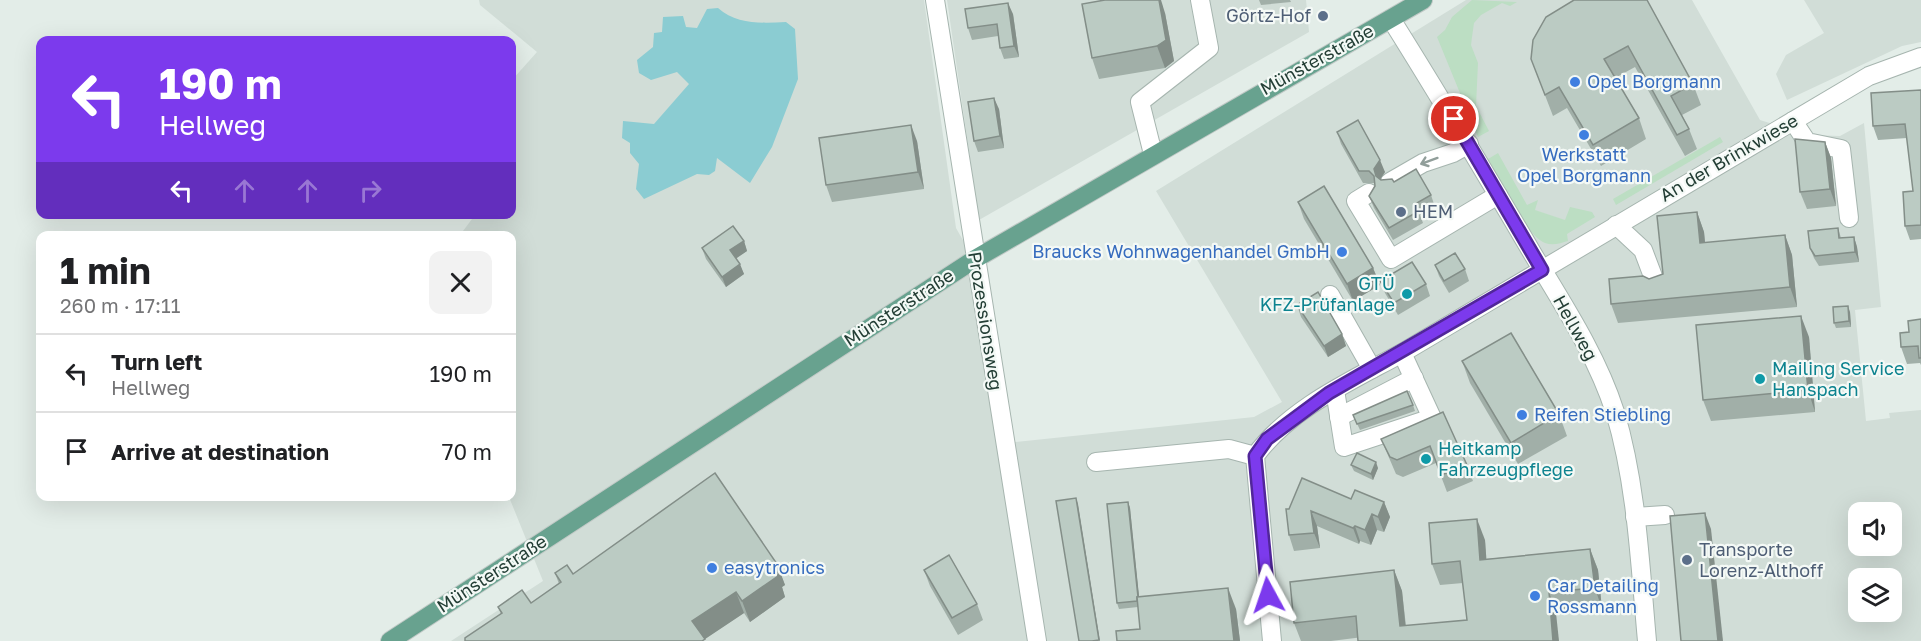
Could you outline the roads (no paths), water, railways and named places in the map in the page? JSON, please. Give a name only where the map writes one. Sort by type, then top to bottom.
[{"type":"main road","name":"Münsterstraße","points":[[390,641],[975,259],[1153,154],[1423,0]]},
{"type":"street","name":"Prozessionsweg","points":[[935,0],[1037,641]]},
{"type":"street","points":[[1153,154],[1140,102],[1209,48],[1200,0]]},
{"type":"street","name":"Hellweg","points":[[1391,19],[1469,144],[1580,333],[1614,411],[1630,476],[1647,641]]},
{"type":"street","name":"An der Brinkwiese","points":[[1255,456],[1267,439],[1335,390],[1402,353],[1869,76],[1921,57]]},
{"type":"street","points":[[1793,121],[1807,142],[1841,149],[1849,218]]},
{"type":"street","points":[[1390,182],[1423,163],[1453,153],[1469,144]]},
{"type":"street","points":[[1369,193],[1356,201],[1391,259],[1498,195]]},
{"type":"street","points":[[1616,225],[1643,250],[1657,287]]},
{"type":"street","points":[[1330,295],[1372,369]]},
{"type":"street","points":[[1335,390],[1344,447],[1432,418],[1402,353]]},
{"type":"street","points":[[1339,417],[1414,378]]},
{"type":"street","points":[[1096,462],[1229,449],[1255,456],[1272,641]]},
{"type":"street","points":[[1635,517],[1665,515]]},
{"type":"water","points":[[718,8],[733,18],[759,22],[786,22],[795,29],[798,79],[772,147],[750,183],[717,158],[715,171],[709,175],[697,174],[644,199],[636,189],[639,164],[630,153],[630,143],[622,138],[623,121],[654,124],[689,84],[677,72],[651,80],[639,73],[637,60],[653,47],[654,33],[662,32],[663,17],[683,16],[686,27],[697,28],[707,9]]},
{"type":"place","name":"Görtz-Hof","points":[[1323,16]]},
{"type":"place","name":"Opel Borgmann","points":[[1575,82]]},
{"type":"place","name":"Werkstatt Opel Borgmann","points":[[1584,135]]},
{"type":"place","name":"HEM","points":[[1401,212]]},
{"type":"place","name":"Braucks Wohnwagenhandel GmbH","points":[[1342,252]]},
{"type":"place","name":"GTÜ KFZ-Prüfanlage","points":[[1407,294]]},
{"type":"place","name":"Mailing Service Hanspach","points":[[1760,379]]},
{"type":"place","name":"Reifen Stiebling","points":[[1522,415]]},
{"type":"place","name":"Heitkamp Fahrzeugpflege","points":[[1426,459]]},
{"type":"place","name":"Transporte Lorenz-Althoff","points":[[1687,560]]},
{"type":"place","name":"easytronics","points":[[712,568]]},
{"type":"place","name":"Car Detailing Rossmann","points":[[1535,596]]}]
